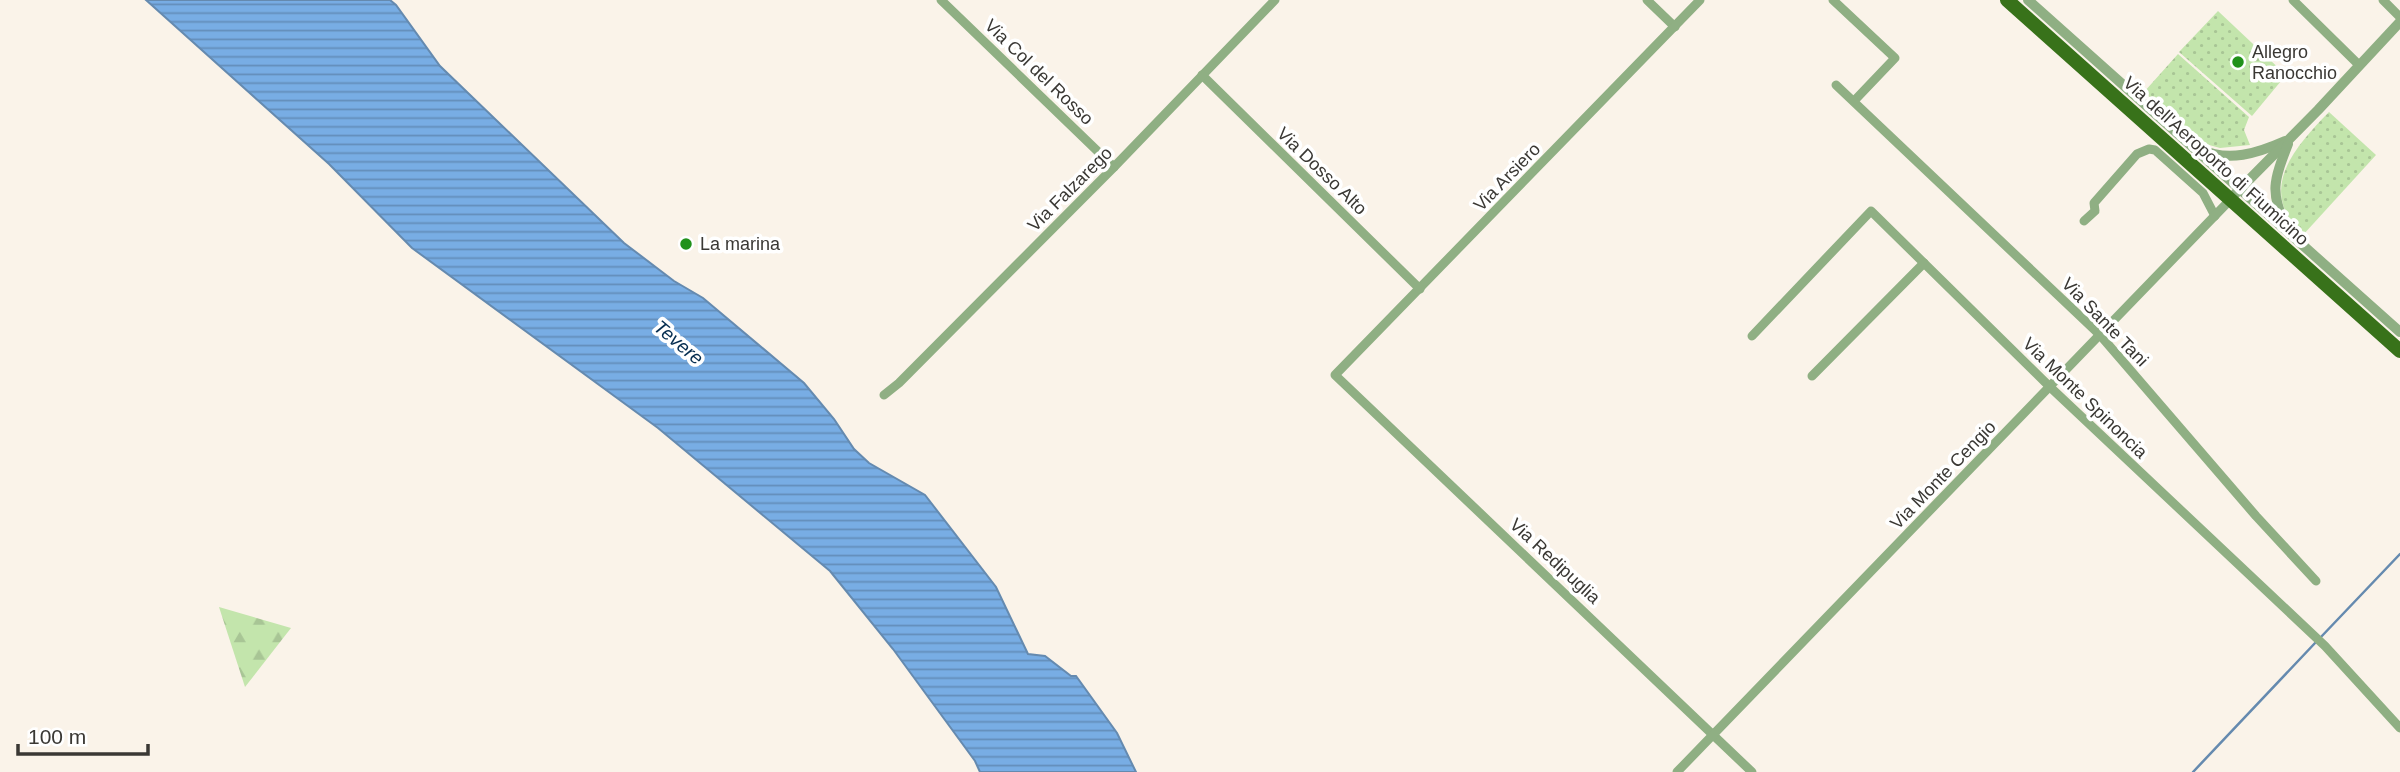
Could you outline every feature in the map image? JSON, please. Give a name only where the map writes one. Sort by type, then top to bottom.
[{"type":"main road","name":"Via dell'Aeroporto di Fiumicino","points":[[2007,0],[2235,195],[2400,351]]},
{"type":"street","name":"Via Col del Rosso","points":[[941,0],[1114,167]]},
{"type":"street","name":"Via Falzarego","points":[[884,395],[1114,167],[1275,0]]},
{"type":"street","points":[[1647,0],[1675,27]]},
{"type":"street","name":"Via Arsiero","points":[[1335,374],[1700,0]]},
{"type":"street","points":[[1833,0],[1895,58],[1854,101]]},
{"type":"street","points":[[2028,0],[2189,143],[2235,195],[2290,234],[2400,332]]},
{"type":"street","points":[[2293,0],[2359,65]]},
{"type":"street","points":[[2235,195],[2399,24],[2383,0]]},
{"type":"street","name":"Via Dosso Alto","points":[[1202,75],[1420,289]]},
{"type":"street","name":"Via Sante Tani","points":[[1836,85],[2100,335],[2256,516],[2316,581]]},
{"type":"street","points":[[2189,143],[2207,152],[2236,156],[2270,148],[2291,138]]},
{"type":"street","points":[[2290,234],[2275,201],[2279,169],[2291,138]]},
{"type":"street","points":[[2084,222],[2095,211],[2094,203],[2137,154],[2149,149],[2155,150],[2203,193],[2215,216]]},
{"type":"street","name":"Via Monte Cengio","points":[[1677,772],[2235,195]]},
{"type":"street","name":"Via Monte Spinoncia","points":[[1752,336],[1871,211],[2050,387],[2325,646],[2400,728]]},
{"type":"street","points":[[1812,376],[1924,263]]},
{"type":"street","name":"Via Redipuglia","points":[[1335,374],[1752,772]]},
{"type":"green space","points":[[2218,11],[2286,75],[2252,116],[2179,52]]},
{"type":"green space","points":[[2178,54],[2249,117],[2244,130],[2250,145],[2220,148],[2202,143],[2144,92]]},
{"type":"green space","points":[[2329,112],[2376,155],[2303,235],[2289,218],[2282,202],[2281,186],[2293,155]]},
{"type":"green space","points":[[219,607],[291,628],[245,687]]},
{"type":"water","name":"Tevere","points":[[146,0],[390,0],[440,66],[624,243],[674,281],[703,298],[804,383],[834,419],[854,449],[869,463],[925,495],[996,587],[1028,654],[1045,656],[1071,676],[1076,676],[1117,733],[1136,772],[980,772],[975,761],[893,649],[830,571],[658,428],[412,248],[329,164]]},
{"type":"waterway","points":[[2320,638],[2400,554]]},
{"type":"waterway","points":[[2193,772],[2316,642]]},
{"type":"place","name":"Allegro Ranocchio","points":[[2238,62]]},
{"type":"place","name":"La marina","points":[[686,244]]}]
